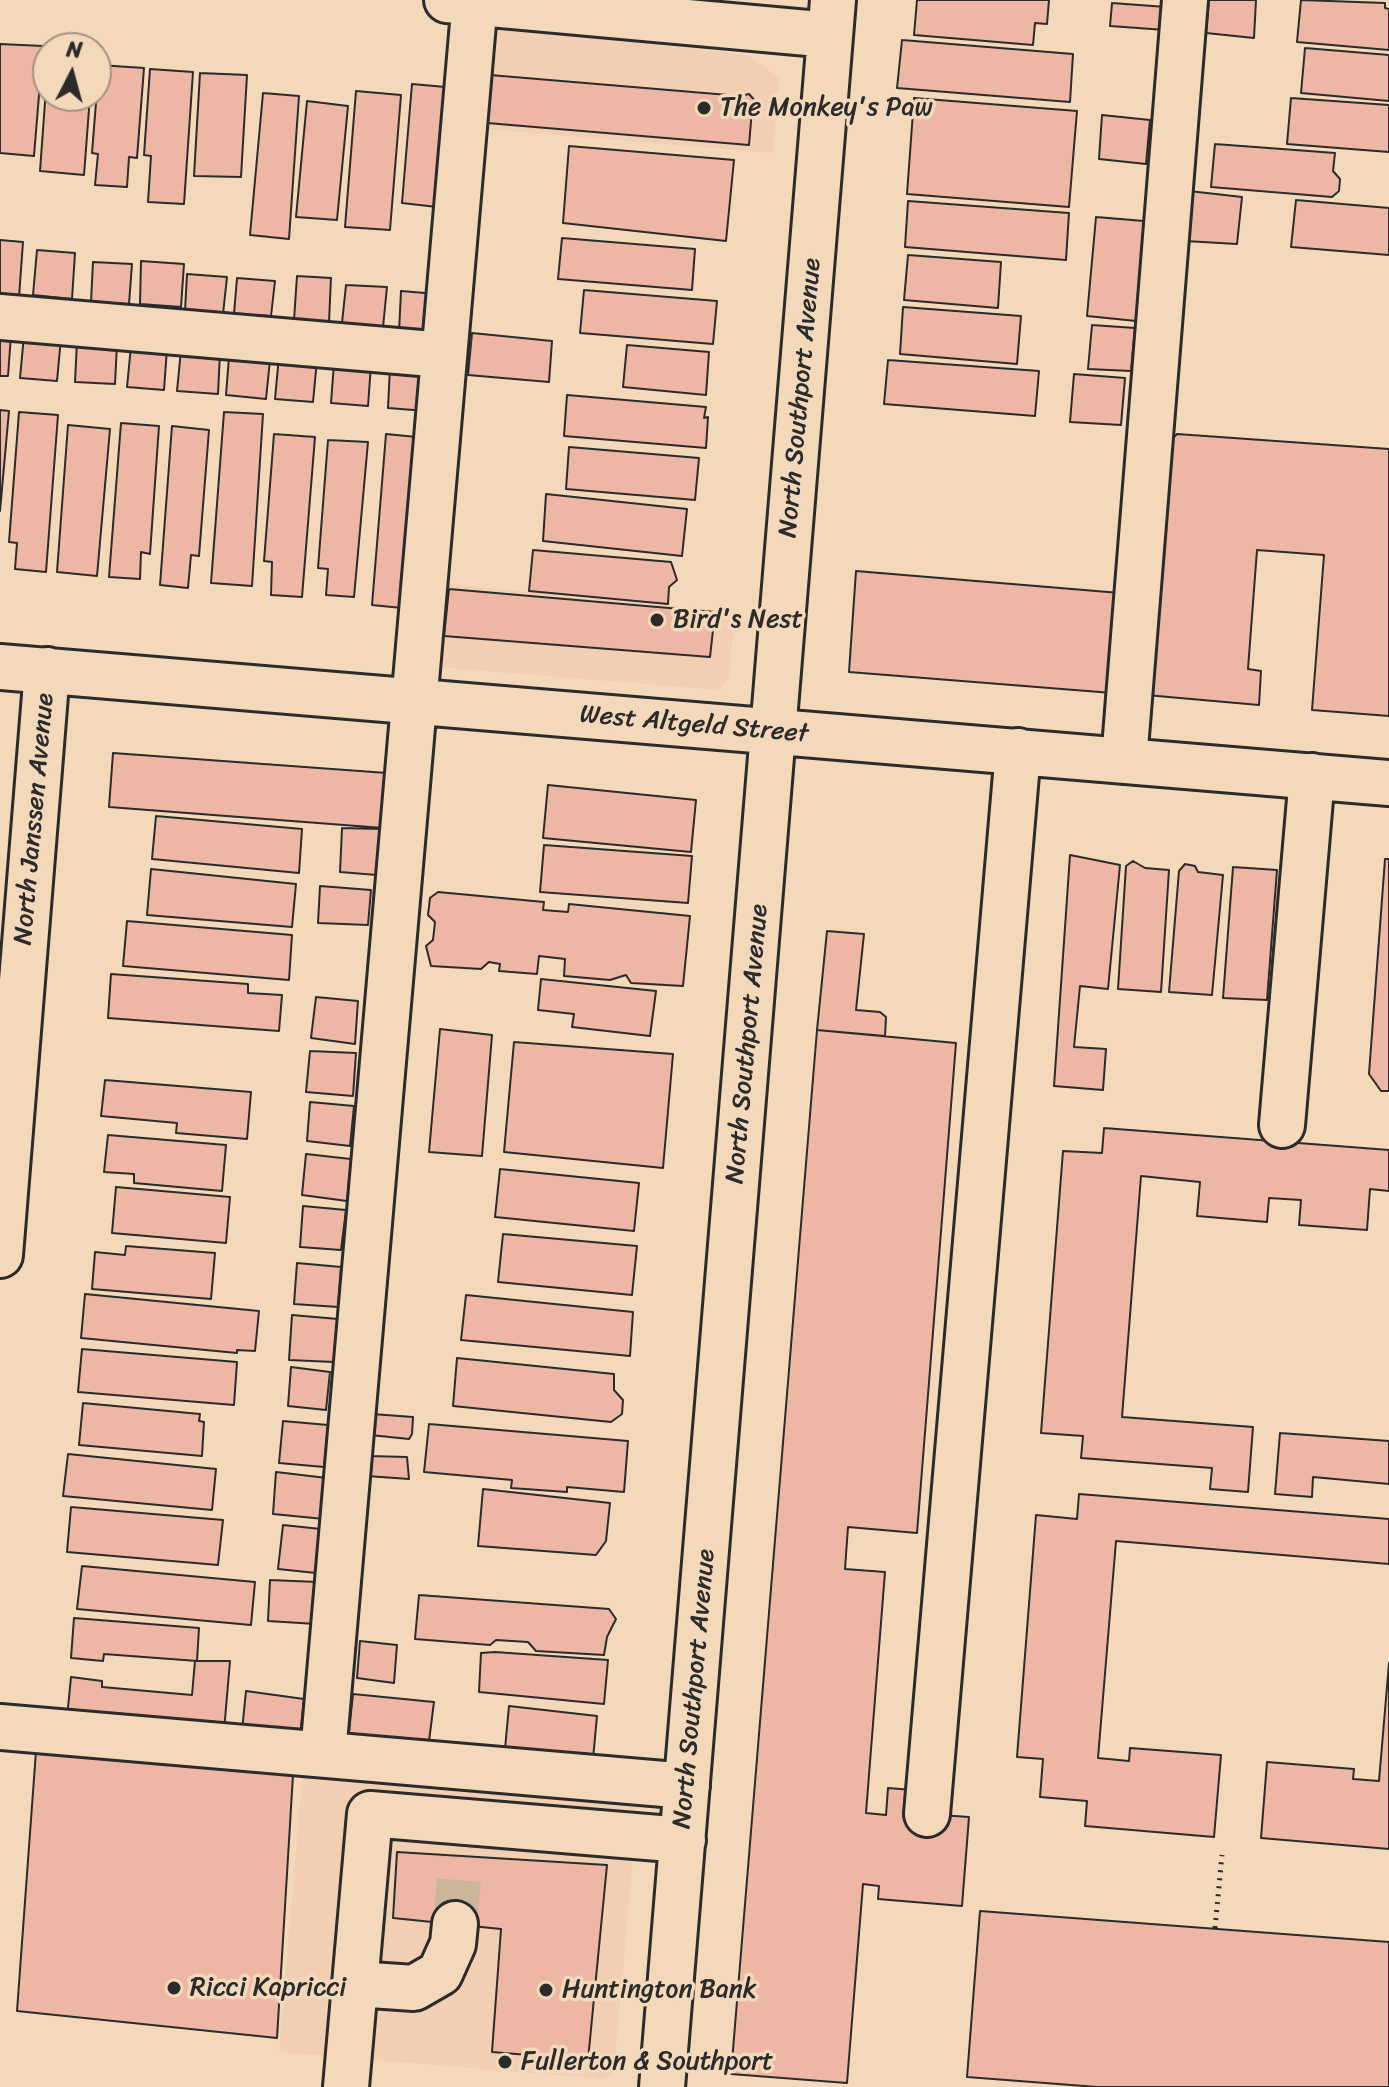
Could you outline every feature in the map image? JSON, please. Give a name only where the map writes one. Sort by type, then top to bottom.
[{"type":"street","points":[[1124,761],[1185,0]]},
{"type":"street","points":[[323,1754],[444,355],[466,1],[832,18]]},
{"type":"street","name":"North Southport Avenue","points":[[662,2087],[832,18]]},
{"type":"street","points":[[0,317],[444,355]]},
{"type":"street","name":"West Altgeld Street","points":[[0,667],[1389,783]]},
{"type":"street","name":"North Janssen Avenue","points":[[0,1255],[47,670]]},
{"type":"street","points":[[927,1814],[1018,751]]},
{"type":"street","points":[[1282,1125],[1312,776]]},
{"type":"street","points":[[0,1727],[687,1786]]},
{"type":"street","points":[[346,2087],[370,1814],[463,1840],[683,1840]]},
{"type":"street","points":[[356,1984],[414,1988],[440,1973],[453,1944],[455,1924]]},
{"type":"path","points":[[1215,1928],[1222,1855]]},
{"type":"shaded area","points":[[493,26],[747,55],[780,78],[772,153],[484,129]]},
{"type":"shaded area","points":[[447,584],[735,612],[729,677],[719,690],[437,667]]},
{"type":"shaded area","points":[[303,1769],[638,1799],[614,2072],[603,2079],[279,2052]]},
{"type":"building","points":[[917,0],[1049,0],[1047,24],[1035,23],[1033,45],[914,35]]},
{"type":"building","points":[[1209,0],[1256,0],[1254,38],[1206,33]]},
{"type":"building","points":[[1301,0],[1385,3],[1385,8],[1389,9],[1389,50],[1297,42]]},
{"type":"building","points":[[1112,3],[1166,7],[1165,30],[1110,26]]},
{"type":"building","points":[[902,40],[1073,54],[1070,102],[897,88]]},
{"type":"building","points":[[0,44],[32,45],[32,112],[38,112],[34,156],[0,153]]},
{"type":"building","points":[[1305,48],[1389,55],[1389,101],[1301,93]]},
{"type":"building","points":[[112,66],[144,68],[137,158],[129,157],[127,187],[95,185],[98,154],[92,153],[95,112],[112,112]]},
{"type":"building","points":[[150,69],[193,72],[184,204],[148,202],[151,156],[144,155]]},
{"type":"building","points":[[200,73],[247,75],[241,177],[194,176]]},
{"type":"building","points":[[490,75],[740,96],[749,94],[756,102],[752,110],[749,145],[487,123]]},
{"type":"building","points":[[412,84],[457,88],[446,208],[402,203]]},
{"type":"building","points":[[356,91],[401,95],[390,230],[345,227]]},
{"type":"building","points":[[263,93],[299,96],[289,239],[250,235]]},
{"type":"building","points":[[914,98],[1077,111],[1069,207],[907,194]]},
{"type":"building","points":[[1291,98],[1389,105],[1389,152],[1287,144]]},
{"type":"building","points":[[307,101],[348,106],[337,220],[296,217]]},
{"type":"building","points":[[44,112],[89,112],[84,175],[40,171]]},
{"type":"building","points":[[1102,115],[1150,120],[1146,164],[1099,159]]},
{"type":"building","points":[[1215,144],[1335,153],[1333,171],[1340,179],[1339,191],[1332,197],[1211,187]]},
{"type":"building","points":[[569,146],[734,160],[726,241],[563,223]]},
{"type":"building","points":[[1189,191],[1242,197],[1237,244],[1185,241]]},
{"type":"building","points":[[1296,200],[1389,208],[1389,255],[1291,247]]},
{"type":"building","points":[[908,201],[1069,213],[1066,260],[905,247]]},
{"type":"building","points":[[1096,217],[1144,221],[1136,321],[1087,316]]},
{"type":"building","points":[[562,238],[695,249],[692,290],[558,279]]},
{"type":"building","points":[[0,240],[23,242],[19,297],[0,295]]},
{"type":"building","points":[[37,250],[75,253],[72,299],[33,295]]},
{"type":"building","points":[[908,255],[1001,262],[998,308],[904,300]]},
{"type":"building","points":[[141,261],[184,264],[181,307],[140,304]]},
{"type":"building","points":[[93,262],[132,264],[129,304],[91,302]]},
{"type":"building","points":[[187,274],[227,277],[223,314],[185,311]]},
{"type":"building","points":[[297,276],[331,278],[329,322],[294,320]]},
{"type":"building","points":[[237,278],[275,281],[271,316],[234,314]]},
{"type":"building","points":[[346,285],[387,287],[383,327],[342,323]]},
{"type":"building","points":[[584,290],[717,301],[713,344],[580,333]]},
{"type":"building","points":[[401,291],[438,294],[435,334],[399,332]]},
{"type":"building","points":[[903,307],[1021,316],[1017,364],[900,354]]},
{"type":"building","points":[[1092,325],[1135,328],[1131,371],[1088,369]]},
{"type":"building","points":[[472,333],[552,341],[549,382],[468,375]]},
{"type":"building","points":[[0,335],[11,335],[8,376],[0,376]]},
{"type":"building","points":[[24,335],[61,338],[57,381],[20,378]]},
{"type":"building","points":[[77,341],[117,344],[115,384],[75,382]]},
{"type":"building","points":[[627,345],[709,352],[706,395],[623,387]]},
{"type":"building","points":[[131,346],[167,349],[164,390],[127,387]]},
{"type":"building","points":[[181,350],[220,353],[218,394],[177,391]]},
{"type":"building","points":[[279,356],[317,360],[313,402],[275,399]]},
{"type":"building","points":[[229,357],[270,360],[266,399],[226,395]]},
{"type":"building","points":[[888,360],[1039,371],[1035,416],[884,404]]},
{"type":"building","points":[[334,363],[371,365],[368,406],[331,403]]},
{"type":"building","points":[[390,367],[430,369],[426,411],[388,408]]},
{"type":"building","points":[[1074,374],[1125,378],[1121,425],[1070,422]]},
{"type":"building","points":[[567,395],[706,407],[706,448],[564,436]]},
{"type":"building","points":[[0,410],[9,411],[0,511]]},
{"type":"building","points":[[19,412],[58,415],[46,572],[15,569],[17,543],[9,542]]},
{"type":"building","points":[[224,412],[263,414],[252,586],[211,583]]},
{"type":"building","points":[[121,423],[159,426],[150,554],[141,552],[140,579],[109,577]]},
{"type":"building","points":[[68,425],[110,429],[97,576],[57,572]]},
{"type":"building","points":[[172,426],[209,430],[199,556],[191,555],[188,588],[160,585]]},
{"type":"building","points":[[274,434],[315,437],[302,597],[271,595],[272,562],[264,561]]},
{"type":"building","points":[[386,434],[427,438],[412,609],[372,605]]},
{"type":"building","points":[[1177,434],[1389,449],[1389,716],[1312,710],[1324,555],[1257,550],[1248,669],[1261,671],[1259,705],[1146,695],[1166,445]]},
{"type":"building","points":[[328,440],[368,442],[354,597],[326,595],[328,569],[318,568]]},
{"type":"building","points":[[569,447],[699,458],[695,500],[566,489]]},
{"type":"building","points":[[546,494],[687,509],[682,556],[543,541]]},
{"type":"building","points":[[533,550],[671,562],[677,580],[669,587],[668,604],[529,591]]},
{"type":"building","points":[[856,571],[1120,593],[1112,693],[849,672]]},
{"type":"building","points":[[449,589],[715,612],[710,657],[444,636]]},
{"type":"building","points":[[113,753],[387,773],[383,828],[109,807]]},
{"type":"building","points":[[548,785],[696,800],[691,852],[543,838]]},
{"type":"building","points":[[156,816],[302,829],[299,873],[152,859]]},
{"type":"building","points":[[342,828],[382,829],[377,875],[340,872]]},
{"type":"building","points":[[544,845],[692,856],[688,903],[540,892]]},
{"type":"building","points":[[1070,855],[1120,865],[1108,989],[1080,986],[1074,1047],[1106,1049],[1103,1090],[1054,1086]]},
{"type":"building","points":[[1385,859],[1389,859],[1389,1091],[1381,1091],[1369,1074]]},
{"type":"building","points":[[1133,861],[1145,868],[1169,870],[1161,992],[1118,989],[1126,866]]},
{"type":"building","points":[[1185,864],[1195,866],[1198,872],[1223,875],[1212,995],[1169,992],[1179,871]]},
{"type":"building","points":[[1233,867],[1277,870],[1267,1000],[1223,998]]},
{"type":"building","points":[[151,869],[296,884],[292,927],[147,915]]},
{"type":"building","points":[[320,886],[371,890],[368,925],[318,923]]},
{"type":"building","points":[[438,892],[544,902],[543,910],[568,912],[569,904],[690,916],[683,986],[631,983],[626,975],[610,980],[564,976],[565,959],[539,956],[537,974],[499,971],[500,964],[489,962],[481,969],[431,966],[426,946],[433,940],[435,922],[428,915],[430,898]]},
{"type":"building","points":[[127,921],[292,935],[289,980],[123,966]]},
{"type":"building","points":[[827,931],[864,934],[856,1010],[880,1012],[886,1017],[885,1036],[817,1030]]},
{"type":"building","points":[[111,974],[248,984],[248,993],[282,995],[279,1031],[108,1018]]},
{"type":"building","points":[[541,979],[656,991],[650,1036],[572,1027],[574,1014],[538,1010]]},
{"type":"building","points":[[316,997],[358,1001],[355,1044],[311,1038]]},
{"type":"building","points":[[440,1029],[492,1035],[482,1156],[429,1152]]},
{"type":"building","points":[[817,1030],[956,1043],[917,1533],[848,1527],[845,1569],[885,1572],[866,1813],[886,1815],[888,1788],[913,1790],[911,1813],[969,1817],[962,1906],[878,1899],[879,1886],[863,1884],[847,2083],[731,2074]]},
{"type":"building","points":[[514,1042],[673,1054],[663,1168],[504,1152]]},
{"type":"building","points":[[310,1051],[356,1053],[353,1096],[306,1092]]},
{"type":"building","points":[[105,1080],[251,1092],[247,1139],[176,1133],[177,1123],[101,1116]]},
{"type":"building","points":[[310,1102],[354,1106],[350,1146],[307,1141]]},
{"type":"building","points":[[1104,1128],[1389,1150],[1389,1191],[1370,1189],[1367,1230],[1299,1225],[1301,1200],[1269,1198],[1267,1222],[1197,1216],[1200,1182],[1141,1176],[1122,1417],[1253,1427],[1248,1492],[1210,1489],[1212,1468],[1081,1458],[1083,1436],[1041,1433],[1063,1151],[1102,1153]]},
{"type":"building","points":[[108,1135],[226,1145],[222,1191],[134,1183],[134,1174],[104,1172]]},
{"type":"building","points":[[306,1154],[351,1159],[347,1201],[302,1195]]},
{"type":"building","points":[[500,1169],[639,1183],[634,1231],[495,1217]]},
{"type":"building","points":[[116,1187],[230,1197],[226,1243],[112,1233]]},
{"type":"building","points":[[303,1206],[346,1210],[341,1250],[300,1247]]},
{"type":"building","points":[[503,1234],[637,1246],[632,1295],[498,1282]]},
{"type":"building","points":[[126,1246],[215,1253],[211,1299],[92,1289],[95,1252],[125,1255]]},
{"type":"building","points":[[297,1263],[341,1267],[338,1307],[294,1304]]},
{"type":"building","points":[[85,1294],[259,1311],[255,1351],[237,1350],[237,1353],[81,1338]]},
{"type":"building","points":[[466,1295],[633,1312],[630,1356],[461,1340]]},
{"type":"building","points":[[292,1315],[338,1319],[334,1362],[289,1360]]},
{"type":"building","points":[[82,1349],[237,1362],[234,1405],[78,1392]]},
{"type":"building","points":[[457,1358],[614,1374],[614,1390],[623,1400],[622,1414],[611,1422],[453,1406]]},
{"type":"building","points":[[291,1367],[330,1372],[326,1410],[288,1406]]},
{"type":"building","points":[[83,1403],[200,1414],[199,1421],[204,1422],[202,1456],[79,1445]]},
{"type":"building","points":[[372,1414],[413,1417],[412,1434],[409,1439],[370,1435]]},
{"type":"building","points":[[283,1421],[328,1425],[324,1467],[279,1463]]},
{"type":"building","points":[[429,1424],[628,1441],[624,1492],[567,1487],[567,1492],[511,1488],[512,1480],[424,1472]]},
{"type":"building","points":[[1280,1433],[1389,1441],[1389,1484],[1313,1477],[1312,1497],[1275,1494]]},
{"type":"building","points":[[68,1454],[216,1469],[212,1510],[63,1496]]},
{"type":"building","points":[[369,1456],[407,1457],[409,1479],[367,1476]]},
{"type":"building","points":[[276,1472],[327,1478],[324,1519],[273,1514]]},
{"type":"building","points":[[483,1489],[610,1503],[606,1541],[596,1555],[478,1546]]},
{"type":"building","points":[[1079,1494],[1389,1519],[1389,1564],[1116,1541],[1098,1758],[1129,1761],[1130,1748],[1221,1755],[1214,1837],[1085,1826],[1087,1801],[1040,1797],[1043,1759],[1017,1757],[1036,1515],[1077,1519]]},
{"type":"building","points":[[71,1507],[223,1520],[218,1565],[67,1552]]},
{"type":"building","points":[[283,1525],[321,1529],[316,1573],[278,1569]]},
{"type":"building","points":[[82,1566],[255,1582],[251,1625],[77,1609]]},
{"type":"building","points":[[270,1580],[318,1582],[316,1624],[268,1621]]},
{"type":"building","points":[[419,1595],[609,1609],[616,1619],[607,1637],[604,1655],[536,1651],[528,1642],[496,1640],[490,1645],[415,1639]]},
{"type":"building","points":[[74,1618],[199,1628],[197,1661],[104,1654],[103,1661],[71,1658]]},
{"type":"building","points":[[360,1641],[397,1645],[394,1683],[357,1678]]},
{"type":"building","points":[[481,1653],[608,1660],[604,1704],[479,1692]]},
{"type":"building","points":[[195,1661],[230,1661],[224,1731],[67,1718],[71,1677],[102,1681],[102,1687],[192,1695]]},
{"type":"building","points":[[1389,1663],[1389,1849],[1261,1838],[1267,1762],[1354,1769],[1353,1779],[1379,1781]]},
{"type":"building","points":[[246,1691],[304,1699],[300,1736],[242,1731]]},
{"type":"building","points":[[353,1694],[434,1702],[428,1749],[348,1741]]},
{"type":"building","points":[[509,1706],[597,1716],[593,1759],[505,1749]]},
{"type":"building","points":[[36,1751],[293,1775],[277,2038],[17,2011]]},
{"type":"building","name":"Huntington Bank","points":[[397,1852],[607,1865],[588,2060],[492,2052],[501,1929],[393,1918]]},
{"type":"building","points":[[980,1911],[1389,1942],[1389,2087],[1097,2087],[967,2077]]},
{"type":"tunnel","points":[[455,1924],[461,1858]]},
{"type":"place","name":"The Monkey's Paw","points":[[704,108]]},
{"type":"place","name":"Bird's Nest","points":[[657,620]]},
{"type":"place","name":"Ricci Kapricci","points":[[174,1988]]},
{"type":"place","name":"Huntington Bank","points":[[546,1990]]},
{"type":"place","name":"Fullerton & Southport","points":[[505,2062]]}]
